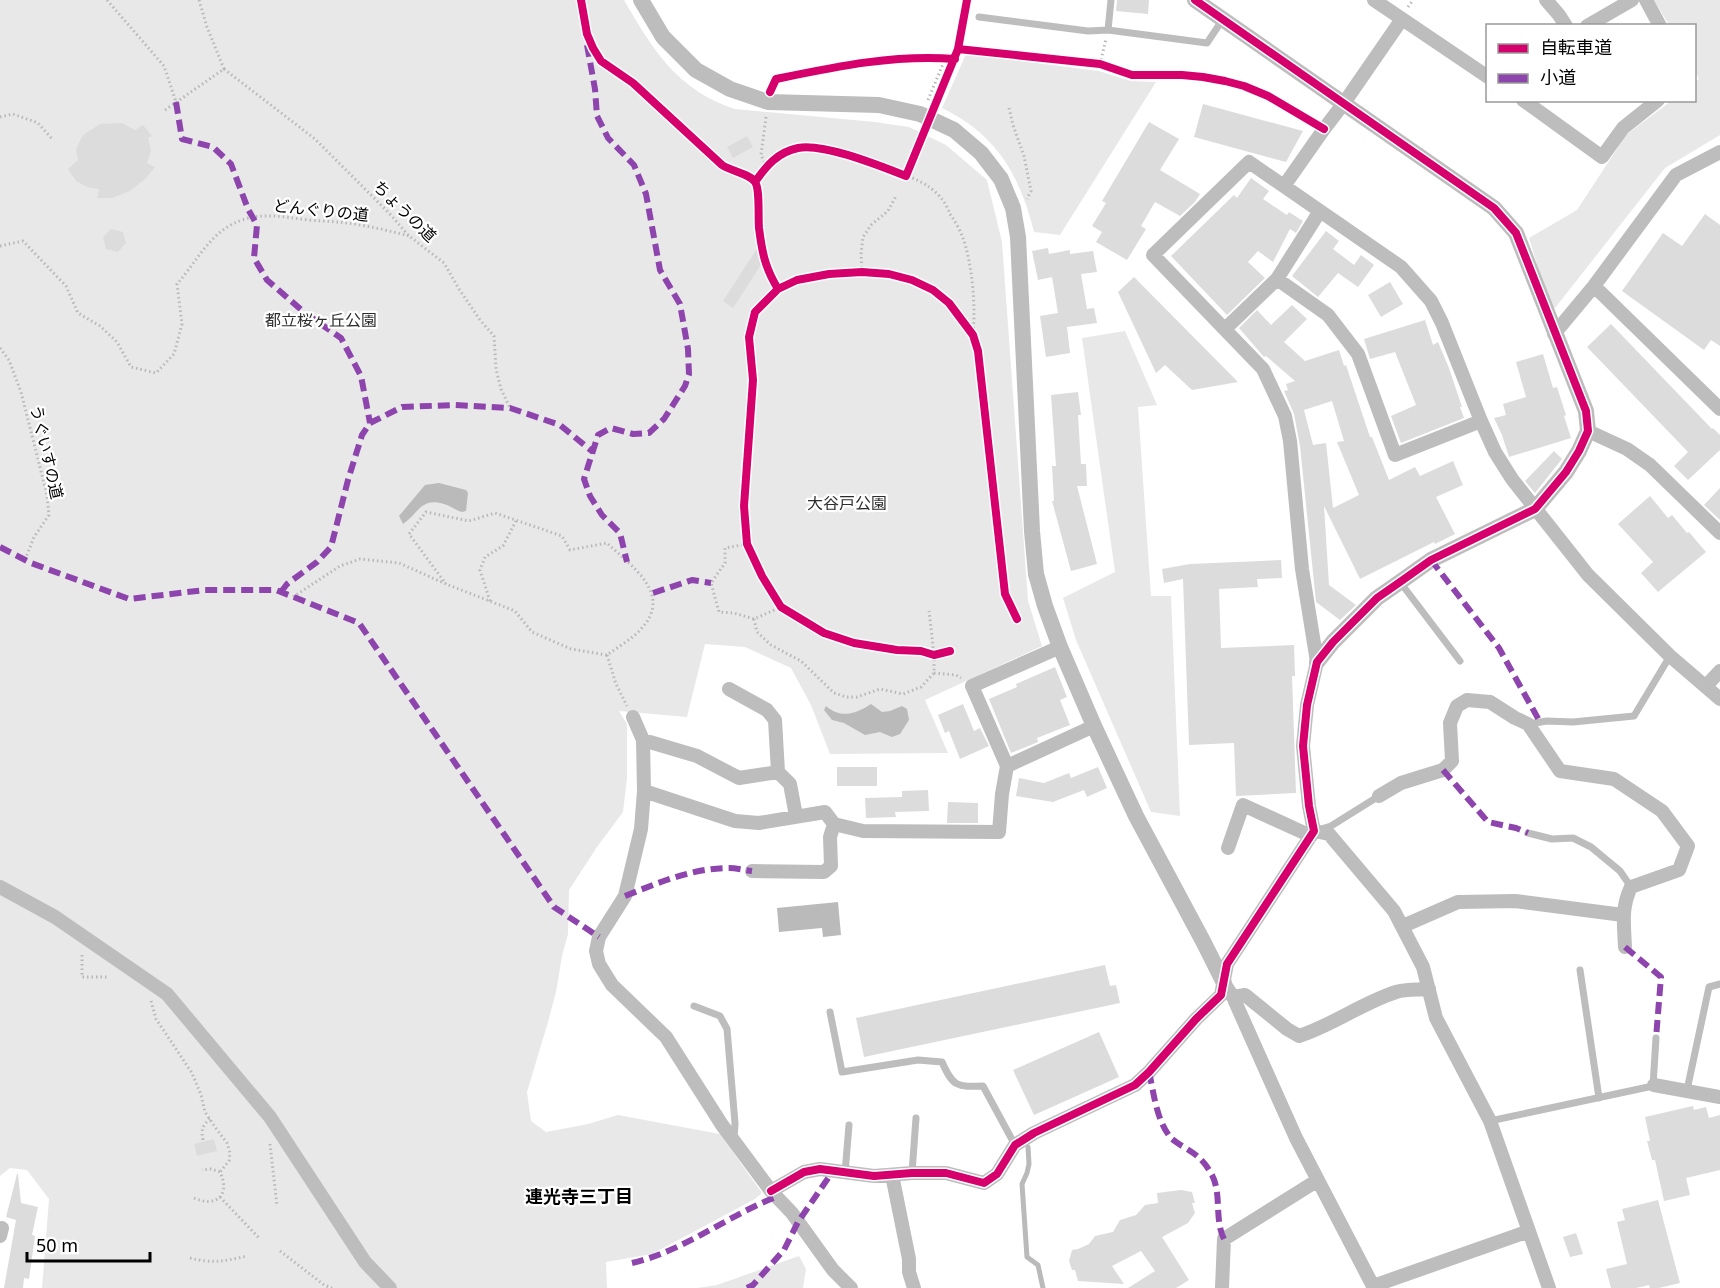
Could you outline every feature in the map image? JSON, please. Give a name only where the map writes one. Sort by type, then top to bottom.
[{"type":"street","points":[[641,0],[663,37],[696,70],[730,89],[768,102],[879,105],[920,114],[954,130],[981,153],[1001,179],[1012,208],[1018,237],[1032,531],[1036,574],[1045,606],[1094,726],[1136,816],[1228,990],[1296,1138],[1374,1287],[1529,1231]]},
{"type":"street","points":[[1195,0],[1494,208],[1516,233],[1586,411],[1588,431],[1579,451],[1566,472],[1535,509],[1431,560],[1377,598],[1317,662]]},
{"type":"street","points":[[1374,0],[1486,76]]},
{"type":"street","points":[[1546,0],[1565,24]]},
{"type":"street","points":[[1590,24],[1632,0]]},
{"type":"street","points":[[1646,0],[1659,24]]},
{"type":"street","points":[[1284,186],[1402,19]]},
{"type":"street","points":[[1526,102],[1602,157],[1623,128],[1656,102]]},
{"type":"street","points":[[1554,333],[1594,286],[1676,175],[1720,153]]},
{"type":"street","points":[[1228,990],[1227,964],[1313,833],[1303,746],[1306,705],[1317,662],[1302,569],[1290,441],[1284,416],[1263,369],[1153,255],[1249,162],[1401,267],[1431,301],[1495,452],[1535,509],[1588,575],[1670,656],[1720,699]]},
{"type":"street","points":[[1225,329],[1277,279],[1320,211]]},
{"type":"street","points":[[1277,279],[1328,315],[1358,354],[1395,455],[1481,421]]},
{"type":"street","points":[[1594,286],[1720,410]]},
{"type":"street","points":[[1588,431],[1626,448],[1650,465],[1720,533]]},
{"type":"street","points":[[644,791],[735,821],[759,823],[825,812],[834,824],[863,831],[999,832],[1007,766],[972,686],[1060,647]]},
{"type":"street","points":[[1706,686],[1720,671]]},
{"type":"street","points":[[729,689],[767,710],[774,720],[778,772],[790,784],[796,816]]},
{"type":"street","points":[[1379,796],[1401,783],[1443,770],[1452,761],[1450,723],[1457,705],[1467,700],[1490,702],[1528,724],[1560,771],[1614,779],[1662,811],[1688,846],[1679,870],[1631,887],[1625,900],[1623,915],[1625,947]]},
{"type":"street","points":[[633,717],[643,740],[644,791],[640,829],[625,896],[599,937],[596,951],[599,964],[612,985],[666,1037],[722,1125],[833,1270],[850,1288]]},
{"type":"street","points":[[1007,766],[1094,726]]},
{"type":"street","points":[[643,740],[697,756],[739,778],[778,772]]},
{"type":"street","points":[[1228,848],[1243,805],[1313,833],[1329,834],[1394,911],[1423,967],[1436,1018],[1490,1120],[1549,1288]]},
{"type":"street","points":[[752,871],[825,872],[831,866],[830,837],[834,824]]},
{"type":"street","points":[[0,886],[55,917],[167,994],[270,1117],[364,1262],[390,1288]]},
{"type":"street","points":[[1403,926],[1458,902],[1515,901],[1623,915]]},
{"type":"street","points":[[1228,990],[1245,995],[1299,1036],[1363,1005],[1399,991],[1429,989]]},
{"type":"street","points":[[771,1191],[804,1173],[820,1169],[874,1176],[946,1173],[984,1184],[997,1174],[1016,1145],[1034,1133],[1135,1085],[1196,1019],[1228,990]]},
{"type":"street","points":[[1654,1085],[1720,1096]]},
{"type":"street","points":[[892,1175],[909,1259],[909,1272],[914,1288]]},
{"type":"street","points":[[1222,1288],[1224,1239],[1318,1180]]},
{"type":"lane","points":[[1108,30],[1111,0]]},
{"type":"lane","points":[[979,17],[1207,43],[1223,19]]},
{"type":"lane","points":[[1400,582],[1461,661]]},
{"type":"lane","points":[[1528,724],[1634,716],[1670,656]]},
{"type":"lane","points":[[1313,833],[1331,826],[1379,796]]},
{"type":"lane","points":[[1528,833],[1552,839],[1573,838],[1591,847],[1620,871],[1631,887]]},
{"type":"lane","points":[[1580,970],[1599,1098]]},
{"type":"lane","points":[[1687,1090],[1709,987],[1720,984]]},
{"type":"lane","points":[[694,1006],[720,1016],[727,1029],[735,1123],[734,1139]]},
{"type":"lane","points":[[830,1012],[842,1072],[918,1060],[942,1062],[950,1078],[963,1087],[983,1086],[1016,1145]]},
{"type":"lane","points":[[1490,1120],[1653,1086],[1656,1038]]},
{"type":"lane","points":[[912,1173],[916,1118]]},
{"type":"lane","points":[[845,1173],[849,1125]]},
{"type":"path","points":[[107,0],[164,66],[176,102]]},
{"type":"path","points":[[165,110],[224,69],[199,0]]},
{"type":"path","points":[[581,0],[587,34],[601,61],[641,90],[722,165],[755,182],[758,190],[757,208],[765,265],[778,289]]},
{"type":"path","points":[[906,176],[955,59],[967,0]]},
{"type":"path","points":[[1100,64],[1108,30]]},
{"type":"path","points":[[958,49],[1100,64],[1132,75],[1203,77],[1244,86],[1268,96],[1324,129]]},
{"type":"path","points":[[770,92],[776,79],[798,74],[917,57],[955,59]]},
{"type":"path","points":[[926,104],[945,58]]},
{"type":"path","points":[[1009,108],[1024,156],[1031,191],[1023,206]]},
{"type":"path","points":[[766,113],[761,155],[766,166]]},
{"type":"path","points":[[0,117],[13,114],[38,123],[52,139]]},
{"type":"path","points":[[755,182],[766,166],[782,154],[798,148],[815,147],[865,160],[928,186],[942,199],[963,236],[976,313],[973,335]]},
{"type":"path","points":[[862,272],[863,237],[871,225],[888,211],[896,196]]},
{"type":"path","points":[[950,651],[934,655],[921,651],[897,650],[854,643],[824,633],[781,607],[762,576],[747,544],[744,506],[753,380],[749,337],[755,312],[778,289],[797,280],[829,274],[862,272],[889,274],[912,280],[933,290],[949,303],[973,335],[978,351],[1005,594],[1017,619]]},
{"type":"path","points":[[293,597],[340,566],[360,559],[399,563],[446,584],[515,611],[532,632],[571,648],[607,655],[641,630],[652,612],[652,593],[642,577],[607,543],[570,550],[562,536],[495,513],[469,520],[426,512],[409,534],[446,584]]},
{"type":"path","points":[[490,601],[480,570],[485,557],[503,546],[516,520]]},
{"type":"path","points":[[747,544],[725,548],[725,563],[711,583],[719,612],[734,613],[754,619],[781,607]]},
{"type":"path","points":[[754,619],[757,632],[771,645],[801,661],[834,693],[846,697],[857,697],[880,689],[903,694],[921,687],[934,673],[929,611]]},
{"type":"path","points":[[607,655],[616,684],[633,717]]},
{"type":"path","points":[[934,673],[956,675],[972,686]]},
{"type":"path","points":[[82,952],[82,977],[108,977]]},
{"type":"path","points":[[149,982],[156,1019],[192,1073],[205,1112],[227,1143],[230,1153],[229,1161],[220,1172]]},
{"type":"path","points":[[203,1140],[201,1131],[203,1125],[210,1119]]},
{"type":"path","points":[[277,1128],[269,1145],[277,1206]]},
{"type":"path","points":[[194,1198],[203,1202],[212,1201],[220,1197],[224,1190],[224,1181],[220,1172],[212,1169],[202,1170]]},
{"type":"path","points":[[220,1197],[259,1238]]},
{"type":"path","points":[[280,1251],[324,1285],[332,1288]]},
{"type":"path","points":[[190,1258],[222,1262],[247,1256]]},
{"type":"green space","name":"都立桜ヶ丘公園","points":[[0,0],[624,0],[645,35],[669,66],[697,91],[715,101],[735,109],[909,127],[946,145],[987,180],[1002,242],[1028,601],[1042,646],[925,700],[948,753],[830,754],[811,705],[791,668],[745,647],[705,644],[687,717],[619,711],[627,724],[627,778],[623,812],[569,890],[568,934],[556,992],[527,1092],[531,1121],[546,1132],[588,1124],[618,1115],[720,1134],[762,1193],[755,1199],[652,1254],[606,1262],[607,1288],[42,1288],[49,1199],[27,1170],[10,1168],[0,1176]]},
{"type":"green space","points":[[1654,0],[1720,0],[1720,135],[1665,168],[1555,308],[1549,303],[1529,238],[1577,210],[1626,135],[1670,102],[1696,102],[1696,81],[1699,79],[1696,73],[1696,24],[1668,24]]},
{"type":"green space","points":[[966,54],[1099,71],[1131,81],[1156,82],[1060,235],[1034,232],[1021,192],[1003,158],[977,130],[942,108]]},
{"type":"green space","points":[[1125,331],[1157,405],[1138,407],[1151,596],[1171,596],[1180,816],[1151,812],[1076,640],[1063,598],[1115,572],[1082,338]]},
{"type":"green space","points":[[799,1256],[806,1269],[803,1288],[697,1288],[717,1285]]},
{"type":"shaded area","points":[[439,483],[466,490],[468,493],[466,511],[462,512],[436,502],[430,503],[420,508],[403,524],[399,516],[425,485]]},
{"type":"shaded area","points":[[871,704],[882,712],[902,706],[907,709],[909,720],[900,734],[892,737],[880,732],[865,735],[844,723],[832,720],[824,710],[826,706],[837,713],[848,714]]},
{"type":"shaded area","points":[[838,902],[841,935],[823,937],[822,928],[779,932],[777,908]]},
{"type":"building","points":[[1117,0],[1149,0],[1148,14],[1116,11]]},
{"type":"building","points":[[1203,104],[1303,131],[1286,162],[1194,137]]},
{"type":"building","points":[[1149,122],[1179,139],[1160,170],[1200,194],[1180,216],[1155,202],[1141,226],[1146,229],[1127,260],[1096,242],[1102,232],[1092,226],[1106,203],[1102,201]]},
{"type":"building","points":[[122,123],[135,130],[143,125],[152,136],[148,138],[151,150],[147,163],[155,167],[130,191],[112,198],[97,198],[99,189],[87,187],[76,181],[68,169],[78,160],[76,149],[83,135],[100,124]]},
{"type":"building","points":[[747,136],[753,147],[733,158],[727,147]]},
{"type":"building","points":[[1251,178],[1269,191],[1263,199],[1287,215],[1289,212],[1303,221],[1296,233],[1290,229],[1273,262],[1258,251],[1248,262],[1265,278],[1227,315],[1171,256],[1234,195],[1237,198]]},
{"type":"building","points":[[1705,214],[1720,225],[1720,346],[1711,340],[1704,350],[1622,291],[1663,233],[1682,246]]},
{"type":"building","points":[[111,229],[123,232],[126,243],[118,252],[106,249],[103,237]]},
{"type":"building","points":[[1326,231],[1339,241],[1333,249],[1354,265],[1361,255],[1374,265],[1358,287],[1338,273],[1318,297],[1292,276]]},
{"type":"building","points":[[758,247],[768,254],[733,308],[723,301]]},
{"type":"building","points":[[1048,248],[1049,254],[1070,250],[1070,254],[1093,251],[1097,272],[1081,274],[1087,309],[1094,308],[1097,323],[1067,327],[1070,353],[1046,357],[1040,316],[1058,313],[1052,277],[1038,280],[1032,251]]},
{"type":"building","points":[[1134,277],[1238,382],[1192,390],[1165,365],[1156,373],[1118,292]]},
{"type":"building","points":[[1390,282],[1403,304],[1381,317],[1368,295]]},
{"type":"building","points":[[1292,305],[1307,319],[1284,342],[1305,361],[1339,350],[1370,437],[1372,437],[1389,480],[1415,467],[1420,476],[1453,461],[1463,485],[1436,497],[1455,534],[1360,579],[1324,506],[1329,585],[1356,605],[1340,620],[1316,602],[1300,446],[1294,414],[1284,391],[1288,390],[1286,384],[1295,381],[1266,356],[1264,357],[1239,328],[1257,310],[1271,325]],"holes":[[[1332,401],[1344,441],[1337,442],[1359,495],[1333,508],[1326,443],[1313,445],[1304,410]]]},
{"type":"building","points":[[1425,320],[1433,345],[1438,342],[1449,368],[1464,418],[1401,443],[1391,416],[1416,405],[1395,352],[1370,359],[1364,339]]},
{"type":"building","points":[[1611,324],[1720,435],[1720,450],[1688,480],[1674,466],[1688,452],[1587,347]]},
{"type":"building","points":[[1543,354],[1553,388],[1557,387],[1571,438],[1509,457],[1494,418],[1506,415],[1503,404],[1526,397],[1516,362]]},
{"type":"building","points":[[1078,392],[1081,415],[1078,415],[1081,464],[1086,464],[1087,486],[1077,486],[1097,564],[1071,571],[1052,501],[1054,501],[1052,466],[1056,466],[1051,395]]},
{"type":"building","points":[[1554,451],[1562,459],[1535,493],[1525,481]]},
{"type":"building","points":[[1720,488],[1720,520],[1704,505]]},
{"type":"building","points":[[1650,496],[1668,518],[1672,515],[1706,552],[1658,592],[1641,573],[1653,562],[1618,524]]},
{"type":"building","points":[[1281,560],[1282,578],[1257,579],[1258,587],[1219,589],[1221,648],[1294,645],[1295,676],[1292,676],[1296,793],[1236,796],[1234,743],[1189,745],[1183,579],[1164,583],[1162,569],[1190,564]]},
{"type":"building","points":[[1055,667],[1067,697],[1060,700],[1070,725],[1037,738],[1038,742],[1011,753],[989,699]]},
{"type":"building","points":[[963,704],[974,731],[980,728],[989,746],[960,759],[949,731],[945,733],[938,715]]},
{"type":"building","points":[[837,767],[877,767],[877,786],[837,786]]},
{"type":"building","points":[[1098,767],[1107,788],[1087,797],[1084,790],[1053,802],[1016,796],[1019,778],[1044,783],[1069,773],[1071,778]]},
{"type":"building","points":[[928,790],[929,811],[895,812],[896,817],[866,818],[865,798],[902,797],[902,791]]},
{"type":"building","points":[[948,802],[978,803],[978,823],[947,823]]},
{"type":"building","points":[[1105,965],[1110,986],[1116,985],[1120,1003],[864,1057],[856,1018]]},
{"type":"building","points":[[1099,1032],[1119,1077],[1034,1115],[1013,1070]]},
{"type":"building","points":[[1693,1106],[1694,1110],[1706,1107],[1709,1118],[1720,1115],[1720,1170],[1686,1178],[1690,1195],[1664,1201],[1655,1160],[1652,1160],[1647,1141],[1650,1141],[1645,1117]]},
{"type":"building","points":[[214,1139],[217,1151],[197,1156],[194,1144]]},
{"type":"building","points":[[17,1174],[21,1203],[38,1207],[32,1235],[35,1236],[29,1279],[24,1278],[23,1288],[4,1288],[16,1220],[6,1217]]},
{"type":"building","points":[[1181,1190],[1192,1192],[1195,1213],[1188,1223],[1162,1237],[1189,1280],[1176,1288],[1128,1288],[1155,1271],[1141,1251],[1112,1266],[1124,1284],[1078,1281],[1069,1261],[1072,1250],[1089,1244],[1095,1236],[1113,1232],[1120,1220],[1136,1215],[1145,1205],[1158,1203],[1157,1193]]},
{"type":"building","points":[[1658,1200],[1680,1283],[1659,1288],[1650,1288],[1649,1285],[1636,1288],[1611,1288],[1606,1269],[1627,1264],[1617,1222],[1625,1220],[1622,1209]]},
{"type":"building","points":[[1576,1233],[1583,1254],[1570,1257],[1563,1237]]},
{"type":"waterway","points":[[1028,1147],[1029,1164],[1022,1184],[1027,1257],[1038,1265],[1043,1288]]},
{"type":"marked path","points":[[587,45],[597,116],[608,138],[634,165],[646,194],[660,270],[680,304],[688,349],[689,374],[685,386],[664,419],[649,433],[633,434],[611,428],[598,435],[584,479],[590,496],[602,515],[620,533],[627,562]]},
{"type":"marked path","points":[[176,102],[182,139],[213,147],[231,164],[248,209],[257,225],[254,258],[267,280],[305,313],[341,338],[361,376],[370,423]]},
{"type":"marked path","points":[[281,592],[287,584],[317,562],[331,547],[362,435],[370,423],[402,407],[455,405],[510,408],[560,425],[593,452]]},
{"type":"marked path","points":[[0,547],[31,563],[129,599],[205,590],[276,590],[359,623],[554,907],[599,937]]},
{"type":"marked path","points":[[1431,560],[1499,648],[1540,722]]},
{"type":"marked path","points":[[653,593],[692,580],[711,583]]},
{"type":"marked path","points":[[1443,770],[1488,822],[1528,833]]},
{"type":"marked path","points":[[625,896],[676,877],[702,871],[729,868],[752,871]]},
{"type":"marked path","points":[[1625,947],[1661,977],[1656,1038]]},
{"type":"marked path","points":[[1149,1072],[1156,1106],[1166,1131],[1172,1139],[1199,1158],[1212,1175],[1217,1190],[1219,1223],[1224,1239]]},
{"type":"marked path","points":[[747,1288],[753,1285],[784,1250],[798,1222],[833,1171]]},
{"type":"marked path","points":[[632,1263],[670,1250],[776,1197]]},
{"type":"cycle path","points":[[581,0],[587,34],[601,61],[633,83],[722,165],[753,179],[758,190],[759,228],[763,252],[767,267],[778,289]]},
{"type":"cycle path","points":[[755,182],[768,165],[779,156],[791,150],[809,147],[852,156],[906,176],[958,49],[967,0]]},
{"type":"cycle path","points":[[771,1191],[804,1172],[820,1169],[874,1176],[946,1173],[984,1183],[997,1174],[1015,1145],[1034,1133],[1135,1085],[1149,1072],[1196,1019],[1221,995],[1227,964],[1314,831],[1303,746],[1307,705],[1317,662],[1333,642],[1377,598],[1431,560],[1535,509],[1566,472],[1588,431],[1586,411],[1516,233],[1494,208],[1195,0]]},
{"type":"cycle path","points":[[958,49],[1100,64],[1132,75],[1182,75],[1225,81],[1268,96],[1324,129]]},
{"type":"cycle path","points":[[770,92],[776,79],[842,66],[910,58],[955,59]]},
{"type":"cycle path","points":[[950,651],[934,655],[921,651],[897,650],[854,643],[824,633],[781,607],[762,576],[747,544],[744,506],[753,380],[749,337],[755,312],[778,289],[797,280],[829,274],[862,272],[889,274],[912,280],[933,290],[949,303],[973,335],[978,351],[1005,594],[1017,619]]},
{"type":"district","name":"連光寺三丁目","points":[[579,1197]]},
{"type":"park label","name":"大谷戸公園","points":[[847,503]]}]
